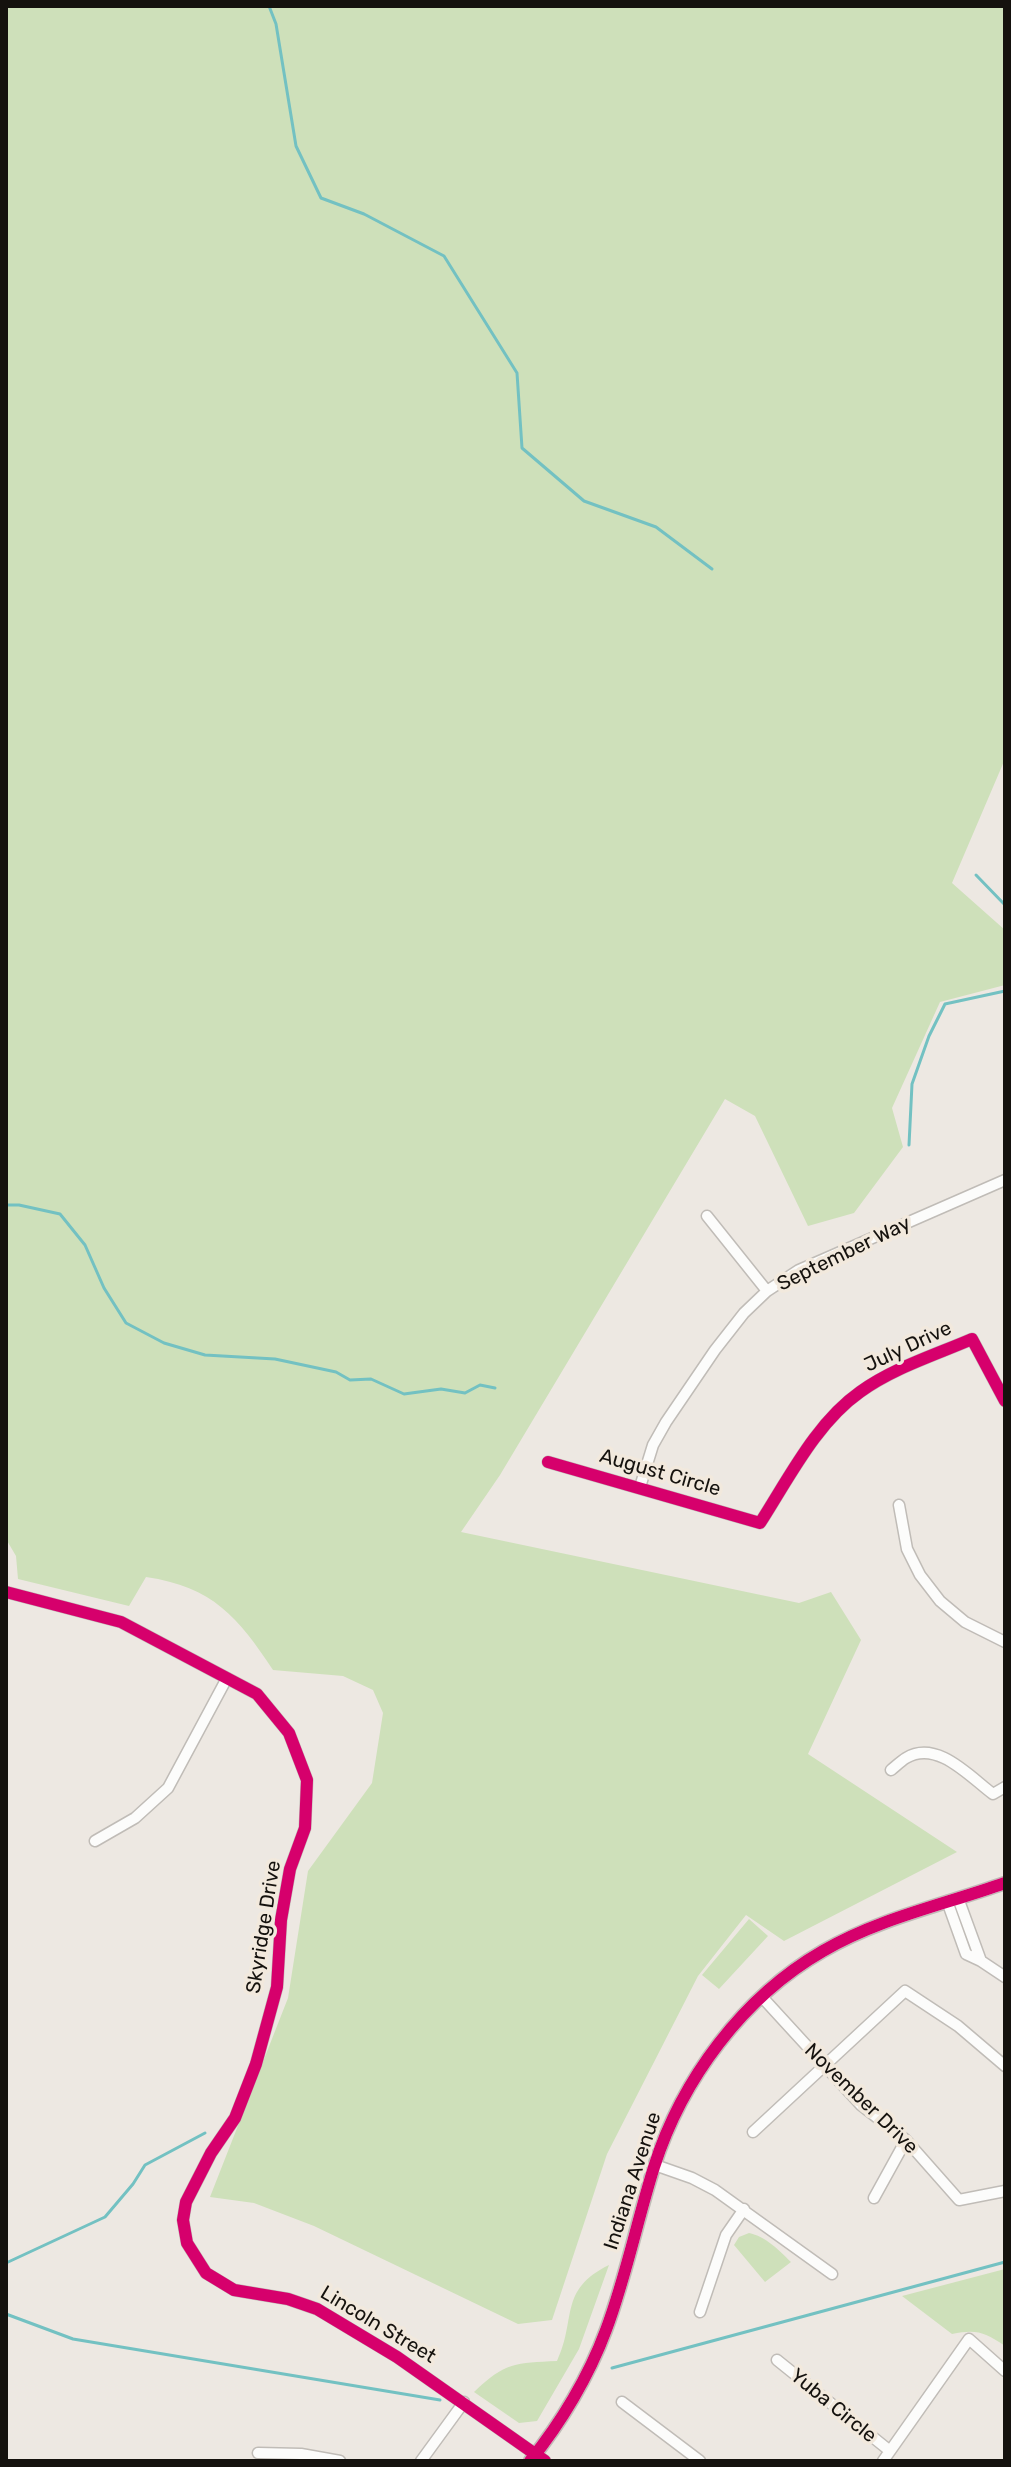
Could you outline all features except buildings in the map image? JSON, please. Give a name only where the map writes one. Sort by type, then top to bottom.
[{"type":"street","name":"September Way","points":[[640,1487],[653,1445],[666,1422],[715,1350],[744,1313],[767,1291],[799,1270],[1005,1180]]},
{"type":"street","points":[[707,1216],[767,1291]]},
{"type":"street","name":"July Drive","points":[[760,1523],[832,1417],[860,1392],[890,1375],[972,1339],[1005,1401]]},
{"type":"street","name":"August Circle","points":[[548,1462],[760,1523]]},
{"type":"street","points":[[899,1505],[907,1549],[920,1575],[940,1601],[965,1622],[1004,1640]]},
{"type":"street","name":"Skyridge Drive","points":[[6,1592],[121,1622],[257,1694],[289,1733],[307,1780],[305,1828],[290,1869],[281,1920],[277,1987],[256,2064],[235,2118],[211,2153],[186,2202],[183,2220],[187,2243]]},
{"type":"street","points":[[95,1841],[135,1818],[168,1788],[227,1678]]},
{"type":"street","points":[[891,1770],[906,1757],[920,1753],[940,1754],[993,1794],[1005,1787]]},
{"type":"street","name":"Indiana Avenue","points":[[537,2459],[605,2333],[670,2124],[702,2067],[727,2034],[762,1997],[794,1970],[848,1937],[885,1921],[1005,1883]]},
{"type":"street","points":[[953,1900],[966,1936],[981,1961],[1005,1977]]},
{"type":"street","points":[[753,2132],[905,1991],[958,2026],[1005,2066]]},
{"type":"street","name":"November Drive","points":[[762,1997],[861,2105],[906,2140],[959,2200],[1005,2191]]},
{"type":"street","points":[[874,2198],[906,2140]]},
{"type":"street","points":[[655,2165],[692,2178],[744,2209],[832,2274]]},
{"type":"street","points":[[700,2312],[726,2235],[744,2209]]},
{"type":"street","name":"Lincoln Street","points":[[187,2243],[206,2273],[234,2290],[288,2299],[317,2309],[464,2402],[537,2459]]},
{"type":"street","points":[[883,2461],[969,2339],[1005,2371]]},
{"type":"street","name":"Yuba Circle","points":[[777,2360],[890,2451]]},
{"type":"street","points":[[421,2461],[464,2402]]},
{"type":"street","points":[[622,2402],[700,2461]]},
{"type":"street","points":[[258,2453],[301,2454],[340,2461]]},
{"type":"green space","points":[[6,6],[1005,6],[1005,759],[952,883],[1005,930],[1005,985],[940,1002],[892,1108],[903,1147],[854,1213],[808,1226],[755,1116],[725,1099],[500,1475],[461,1532],[799,1603],[831,1592],[861,1640],[808,1754],[957,1852],[784,1941],[746,1915],[698,1976],[607,2154],[552,2320],[518,2324],[314,2226],[254,2203],[210,2197],[288,1998],[308,1871],[372,1783],[383,1713],[373,1690],[343,1676],[273,1670],[248,1635],[222,1607],[189,1588],[146,1577],[129,1606],[18,1579],[16,1556],[6,1539]]},
{"type":"green space","points":[[749,1919],[768,1936],[719,1989],[702,1975]]},
{"type":"green space","points":[[749,2233],[766,2241],[791,2262],[765,2282],[734,2245],[739,2237]]},
{"type":"green space","points":[[609,2265],[579,2349],[537,2421],[519,2423],[474,2392],[494,2375],[512,2366],[557,2361],[575,2295],[593,2275]]},
{"type":"green space","points":[[1005,2269],[1005,2346],[980,2333],[952,2334],[902,2296]]},
{"type":"waterway","points":[[269,6],[276,24],[296,146],[321,198],[364,214],[444,256],[517,373],[522,448],[584,501],[656,527],[712,569]]},
{"type":"waterway","points":[[976,875],[1005,905]]},
{"type":"waterway","points":[[909,1145],[912,1084],[929,1036],[945,1004],[1005,991]]},
{"type":"waterway","points":[[6,1205],[60,1214],[85,1245],[104,1288],[126,1323],[164,1343],[205,1355],[275,1359],[336,1372],[350,1380],[371,1379],[404,1394],[441,1389],[465,1393],[480,1385],[495,1388]]},
{"type":"waterway","points":[[6,2263],[105,2217],[145,2165],[205,2133]]},
{"type":"waterway","points":[[612,2368],[1005,2262]]},
{"type":"waterway","points":[[6,2314],[73,2339],[440,2400]]},
{"type":"cycle path","points":[[548,1462],[760,1523],[804,1452],[830,1419],[860,1392],[914,1362],[972,1339],[1005,1401]]},
{"type":"cycle path","points":[[6,1592],[121,1622],[257,1694],[289,1733],[307,1780],[305,1828],[290,1869],[281,1920],[277,1987],[256,2064],[235,2118],[211,2153],[186,2202],[183,2220],[187,2243],[206,2273],[234,2290],[288,2299],[317,2309],[397,2357],[545,2461]]},
{"type":"cycle path","points":[[530,2461],[553,2431],[591,2365],[620,2290],[666,2134],[699,2072],[719,2043],[767,1992],[823,1951],[889,1921],[1005,1883]]}]
